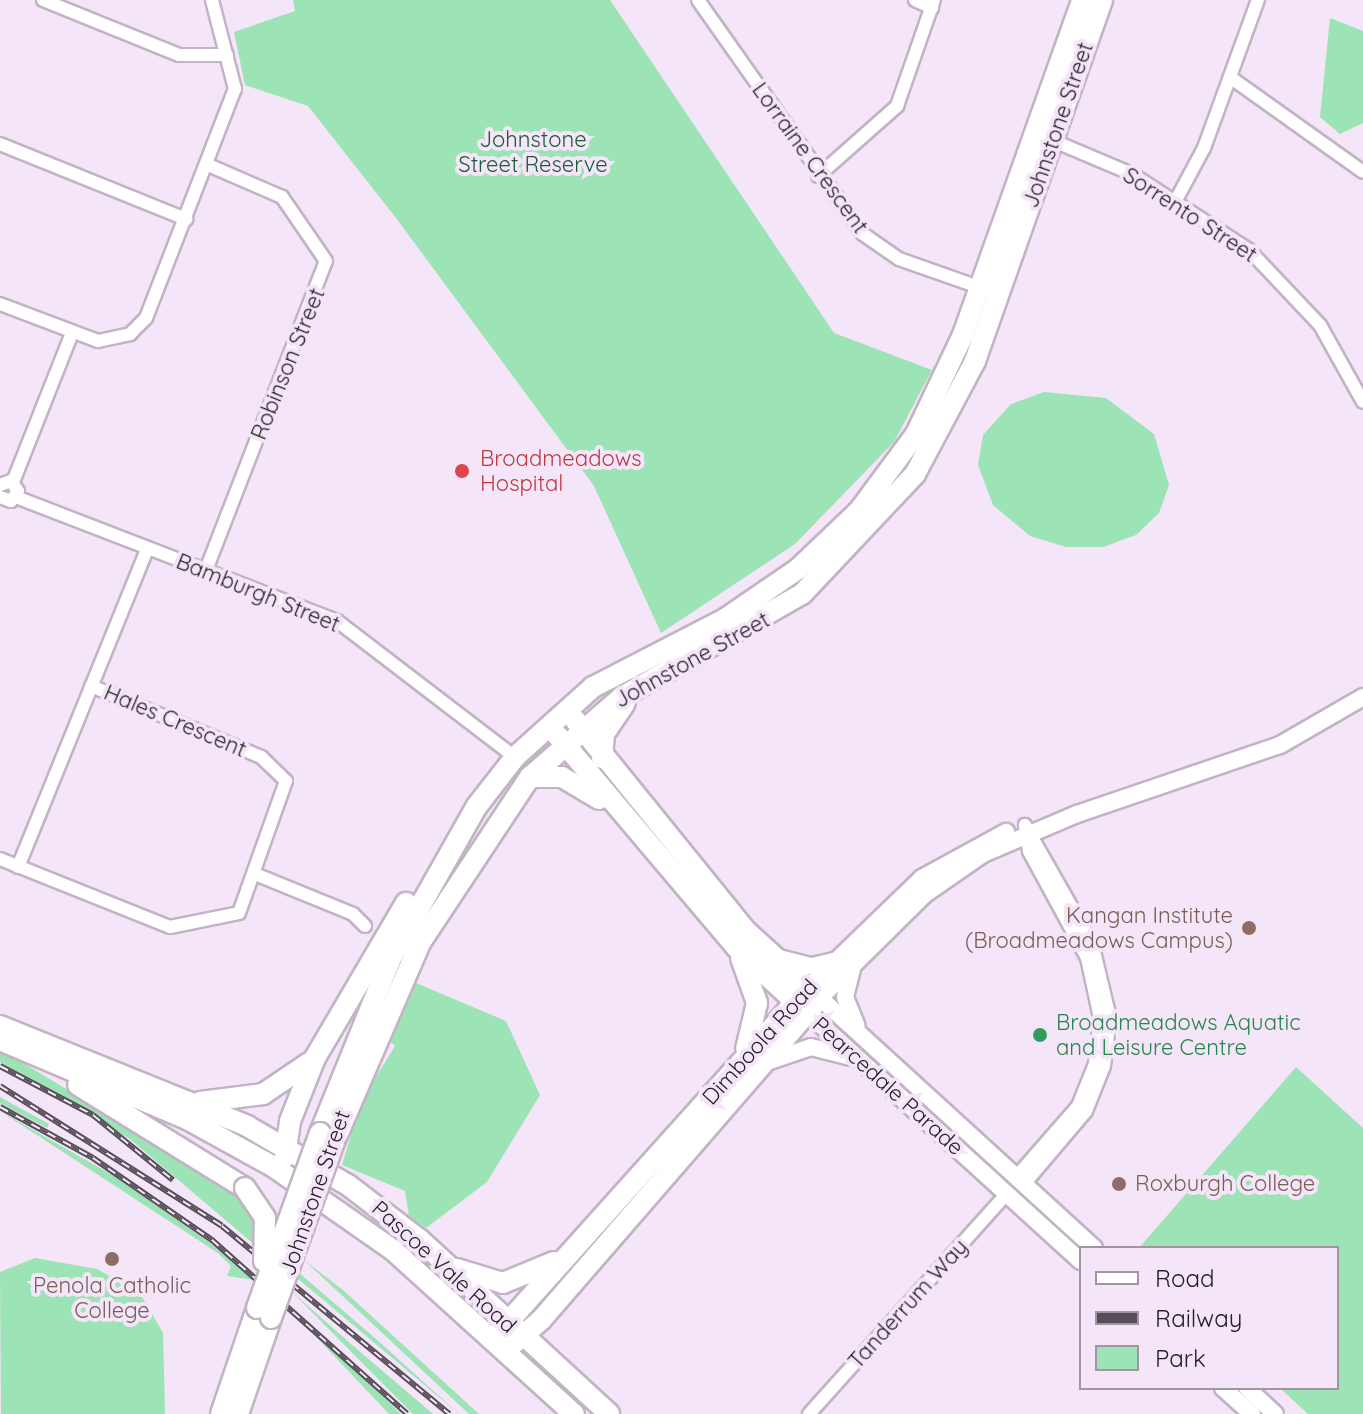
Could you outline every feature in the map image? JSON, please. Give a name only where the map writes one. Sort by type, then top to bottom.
[{"type":"main road","name":"Johnstone Street","points":[[1045,141],[1082,0]]},
{"type":"main road","name":"Johnstone Street","points":[[327,1137],[395,990],[490,831],[530,777],[580,729],[644,683],[729,642],[802,594],[857,544],[925,439],[989,291],[1102,0]]},
{"type":"main road","name":"Johnstone Street","points":[[264,1313],[374,993],[477,806],[549,720],[567,706],[735,613],[798,569],[859,511],[925,439]]},
{"type":"main road","points":[[602,758],[609,724],[644,683]]},
{"type":"main road","name":"Pearcedale Parade","points":[[567,706],[602,758],[808,1000]]},
{"type":"main road","name":"Pearcedale Parade","points":[[549,720],[562,745],[736,947],[808,1000]]},
{"type":"main road","points":[[530,777],[562,777],[625,818]]},
{"type":"main road","points":[[307,1190],[284,1146],[317,1052],[440,844],[477,806]]},
{"type":"main road","points":[[429,890],[441,891],[466,851],[490,831]]},
{"type":"main road","points":[[674,877],[690,863]]},
{"type":"main road","points":[[736,947],[757,1003],[740,1059]]},
{"type":"main road","name":"Dimboola Road","points":[[808,1000],[767,1062],[524,1338],[500,1346],[504,1322],[571,1251],[740,1059],[808,1000]]},
{"type":"main road","name":"Pascoe Vale Road","points":[[0,1026],[188,1101],[284,1146],[348,1185],[443,1261],[504,1322],[609,1414]]},
{"type":"main road","points":[[9,1044],[245,1188],[268,1230],[264,1313],[238,1414]]},
{"type":"main road","name":"Pascoe Vale Road","points":[[9,1044],[187,1119],[307,1190],[393,1250],[574,1414]]},
{"type":"main road","points":[[188,1101],[263,1094],[317,1052]]},
{"type":"main road","points":[[443,1261],[503,1283],[571,1251]]},
{"type":"main road","points":[[221,1414],[264,1313]]},
{"type":"street","points":[[43,0],[179,55],[227,55]]},
{"type":"street","points":[[0,304],[72,333],[109,341],[139,326],[208,165],[235,89],[212,0]]},
{"type":"street","name":"Lorraine Crescent","points":[[698,0],[818,176],[883,251],[989,291]]},
{"type":"street","points":[[818,176],[897,106],[933,4],[915,0]]},
{"type":"street","points":[[1175,202],[1230,77],[1258,0]]},
{"type":"street","points":[[1230,77],[1363,172]]},
{"type":"street","name":"Sorrento Street","points":[[1045,141],[1090,156],[1175,202],[1279,277],[1320,325],[1363,402]]},
{"type":"street","points":[[0,144],[186,219]]},
{"type":"street","name":"Robinson Street","points":[[206,570],[326,261],[282,197],[208,165]]},
{"type":"street","points":[[0,516],[8,498],[7,484],[72,333]]},
{"type":"street","name":"Bamburgh Street","points":[[8,498],[337,621],[515,757]]},
{"type":"street","points":[[18,867],[147,549]]},
{"type":"street","name":"Hales Crescent","points":[[0,859],[170,927],[239,913],[286,781],[261,757],[91,686]]},
{"type":"street","name":"Dimboola Road","points":[[808,1000],[836,960],[919,890],[1028,831],[1280,745],[1363,697]]},
{"type":"street","name":"Tanderrum Way","points":[[809,1414],[1021,1180],[1078,1106],[1095,1064],[1100,1018],[1083,947],[1028,831]]},
{"type":"street","points":[[255,874],[350,913],[365,926]]},
{"type":"street","name":"Dimboola Road","points":[[808,1000],[859,957],[919,890]]},
{"type":"street","points":[[769,955],[812,966],[836,960]]},
{"type":"street","points":[[859,957],[845,997],[861,1034]]},
{"type":"street","name":"Pearcedale Parade","points":[[808,1000],[861,1034],[1092,1246]]},
{"type":"street","name":"Pearcedale Parade","points":[[808,1000],[860,1061],[1079,1259]]},
{"type":"street","points":[[767,1062],[811,1047],[860,1061]]},
{"type":"street","points":[[1225,1390],[1252,1414]]},
{"type":"street","points":[[1249,1390],[1275,1414]]},
{"type":"green space","name":"Johnstone Street Reserve","points":[[293,0],[610,0],[834,333],[932,370],[894,442],[795,544],[661,633],[594,486],[396,218],[308,106],[245,85],[234,32],[295,11]]},
{"type":"green space","points":[[1330,18],[1363,31],[1363,123],[1340,134],[1320,117]]},
{"type":"green space","points":[[1044,392],[1106,398],[1154,434],[1169,485],[1159,513],[1136,535],[1103,547],[1066,547],[1030,536],[993,505],[978,465],[983,435],[1011,404]]},
{"type":"green space","points":[[409,980],[506,1021],[540,1095],[487,1182],[426,1228],[409,1216],[405,1191],[342,1165],[361,1101],[395,1046],[382,1035]]},
{"type":"green space","points":[[0,1049],[250,1200],[263,1252],[130,1139],[0,1062]]},
{"type":"green space","points":[[1296,1067],[1363,1128],[1363,1414],[1308,1414],[1282,1390],[1339,1390],[1339,1246],[1141,1246]]},
{"type":"green space","points":[[0,1097],[49,1124],[47,1128],[0,1103]]},
{"type":"green space","points":[[0,1111],[114,1176],[205,1239],[255,1280],[227,1276],[231,1266],[218,1253]]},
{"type":"green space","points":[[35,1258],[97,1269],[140,1293],[163,1333],[165,1414],[1,1414],[0,1272]]},
{"type":"green space","points":[[303,1259],[344,1291],[479,1414],[469,1414]]},
{"type":"green space","points":[[298,1272],[375,1338],[459,1414],[296,1277]]},
{"type":"green space","points":[[291,1291],[351,1344],[433,1414],[413,1414]]},
{"type":"green space","points":[[286,1305],[348,1362],[401,1414],[389,1414]]},
{"type":"railway","points":[[0,1066],[93,1115],[173,1180]]},
{"type":"railway","points":[[0,1086],[222,1226],[449,1414]]},
{"type":"railway","points":[[0,1107],[93,1158],[212,1240],[407,1414]]},
{"type":"place","name":"Broadmeadows Hospital","points":[[462,471]]},
{"type":"place","name":"Kangan Institute (Broadmeadows Campus)","points":[[1249,928]]},
{"type":"place","name":"Broadmeadows Aquatic and Leisure Centre","points":[[1040,1035]]},
{"type":"place","name":"Roxburgh College","points":[[1119,1184]]},
{"type":"place","name":"Penola Catholic College","points":[[112,1259]]}]
